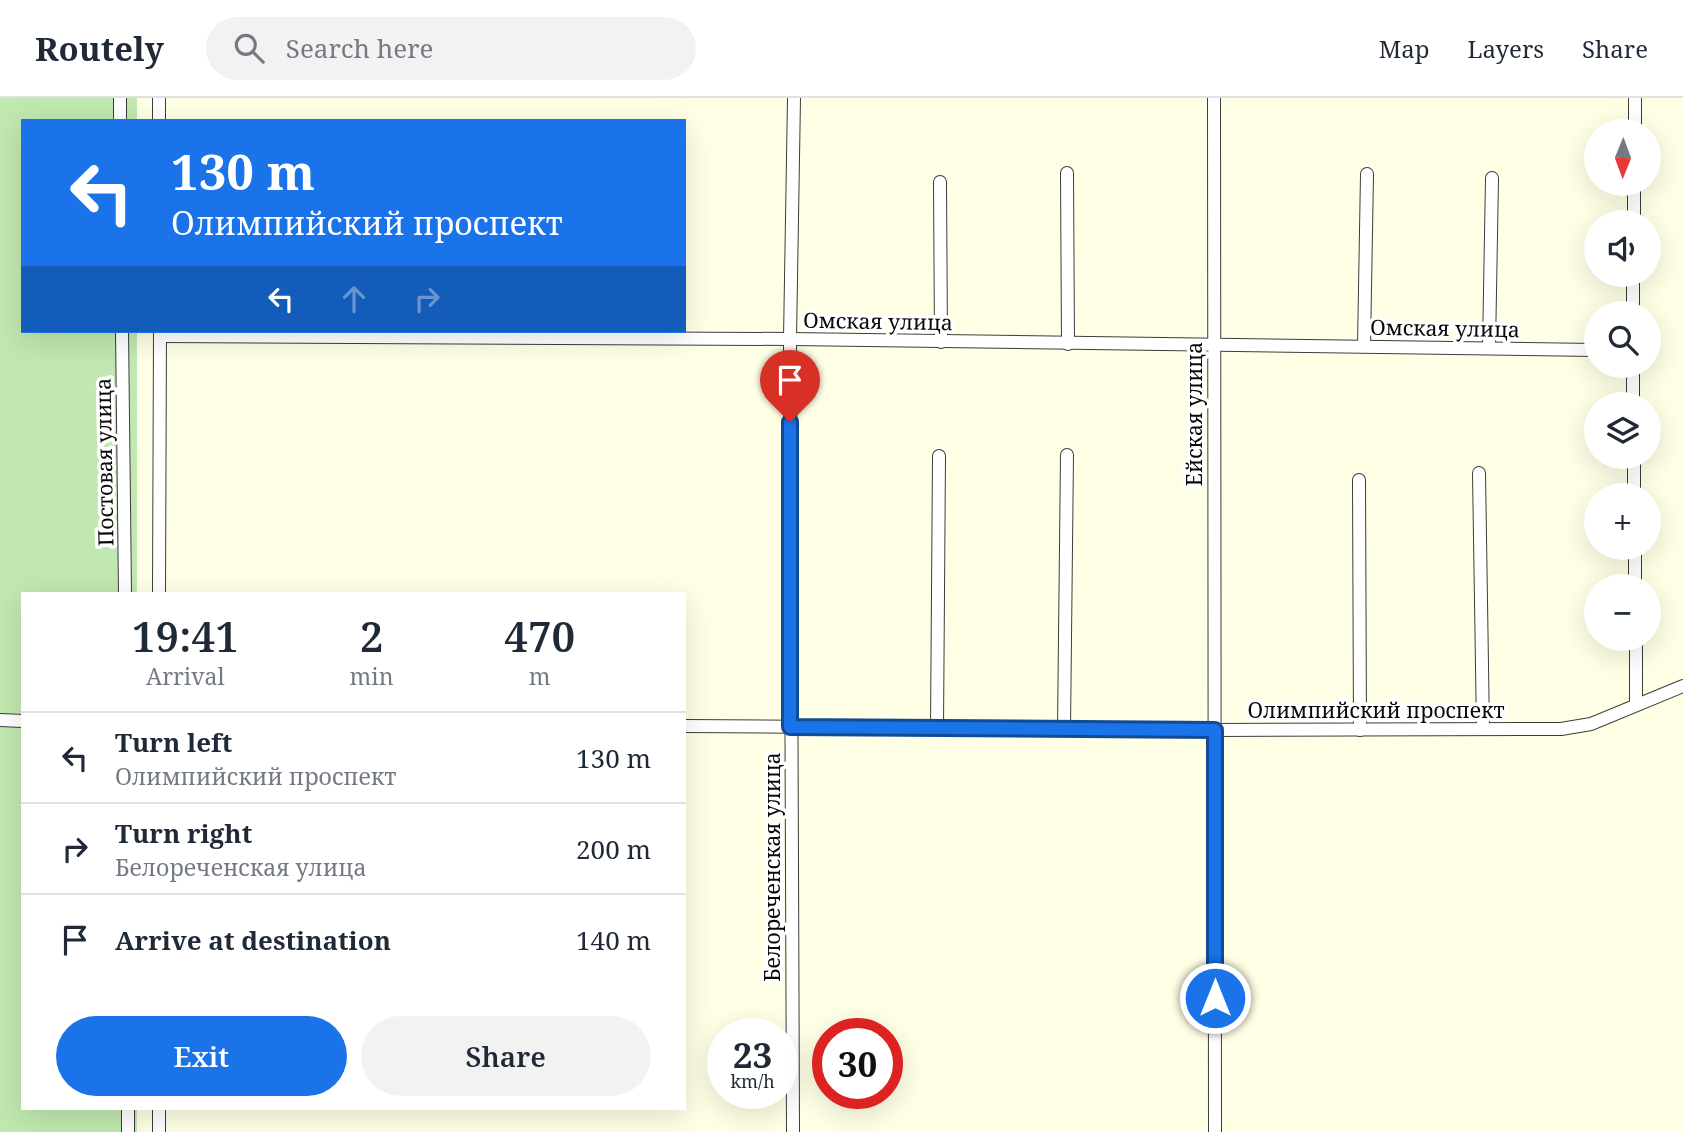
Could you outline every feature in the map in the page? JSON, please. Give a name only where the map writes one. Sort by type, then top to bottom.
[{"type":"street","points":[[120,98],[120,119]]},
{"type":"street","points":[[159,98],[159,119]]},
{"type":"street","name":"Белореченская улица","points":[[793,1132],[790,339],[794,98]]},
{"type":"street","name":"Ейская улица","points":[[1214,98],[1215,1132]]},
{"type":"street","points":[[1635,98],[1635,119]]},
{"type":"street","points":[[1066,173],[1068,344]]},
{"type":"street","points":[[1364,346],[1367,174]]},
{"type":"street","points":[[1489,348],[1492,178]]},
{"type":"street","points":[[940,182],[941,342]]},
{"type":"street","name":"Постовая улица","points":[[122,333],[125,592]]},
{"type":"street","points":[[159,592],[160,333]]},
{"type":"street","name":"Омская улица","points":[[160,333],[1068,344],[1213,343],[1584,350]]},
{"type":"street","points":[[1064,729],[1067,455]]},
{"type":"street","points":[[937,728],[939,456]]},
{"type":"street","points":[[1479,473],[1483,729]]},
{"type":"street","points":[[1359,480],[1360,730]]},
{"type":"street","points":[[1636,651],[1636,705]]},
{"type":"street","name":"Олимпийский проспект","points":[[686,726],[1215,730],[1561,729],[1591,723],[1683,686]]},
{"type":"street","points":[[0,720],[21,721]]},
{"type":"street","points":[[128,1110],[128,1132]]},
{"type":"street","points":[[159,1110],[159,1132]]},
{"type":"green space","points":[[0,98],[137,98],[137,119],[21,119],[21,333],[137,333],[137,592],[21,592],[21,1110],[137,1110],[137,1132],[0,1132]]},
{"type":"route","points":[[790,422],[790,727],[1215,730],[1215,998]]}]
